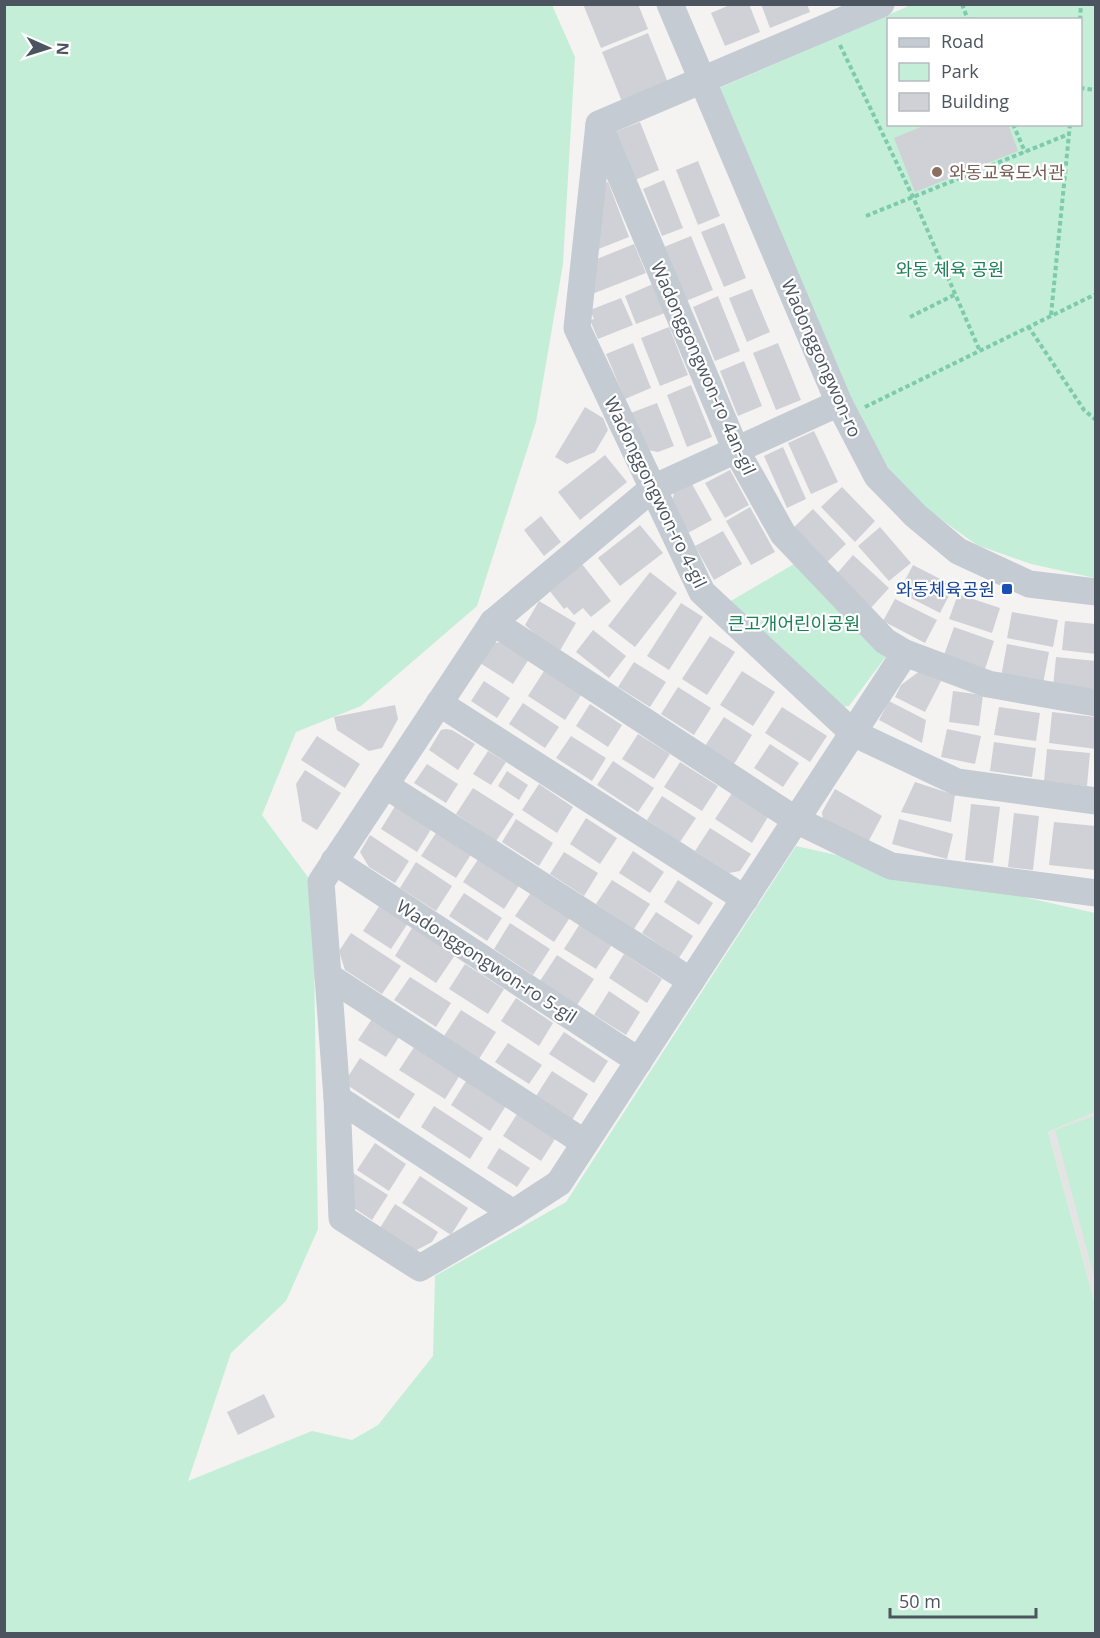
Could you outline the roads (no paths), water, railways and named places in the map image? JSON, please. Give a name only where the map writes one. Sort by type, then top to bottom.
[{"type":"street","name":"Wadonggongwon-ro","points":[[670,4],[843,410],[877,477],[916,516],[958,551],[1029,584],[1095,591]]},
{"type":"street","points":[[599,124],[702,78],[826,15],[881,4]]},
{"type":"street","name":"Wadonggongwon-ro 4an-gil","points":[[599,124],[736,450],[783,534],[885,641],[905,653],[988,684],[1095,703]]},
{"type":"street","name":"Wadonggongwon-ro 4-gil","points":[[599,124],[577,328],[702,592],[853,734],[957,782],[1095,801]]},
{"type":"street","points":[[843,410],[736,450],[653,488],[493,622],[334,861],[321,882],[337,1098],[342,1218],[420,1268],[559,1183],[905,653]]},
{"type":"street","points":[[493,622],[796,820],[891,866],[1095,893]]},
{"type":"street","points":[[439,703],[745,899]]},
{"type":"street","points":[[385,785],[691,981]]},
{"type":"street","name":"Wadonggongwon-ro 5-gil","points":[[334,861],[639,1061]]},
{"type":"street","points":[[328,976],[585,1143]]},
{"type":"street","points":[[337,1098],[513,1213]]},
{"type":"place","name":"와동교육도서관","points":[[937,172]]},
{"type":"place","name":"와동체육공원","points":[[1007,589]]},
{"type":"park label","name":"와동 체육 공원","points":[[950,269]]},
{"type":"park label","name":"큰고개어린이공원","points":[[794,623]]}]
